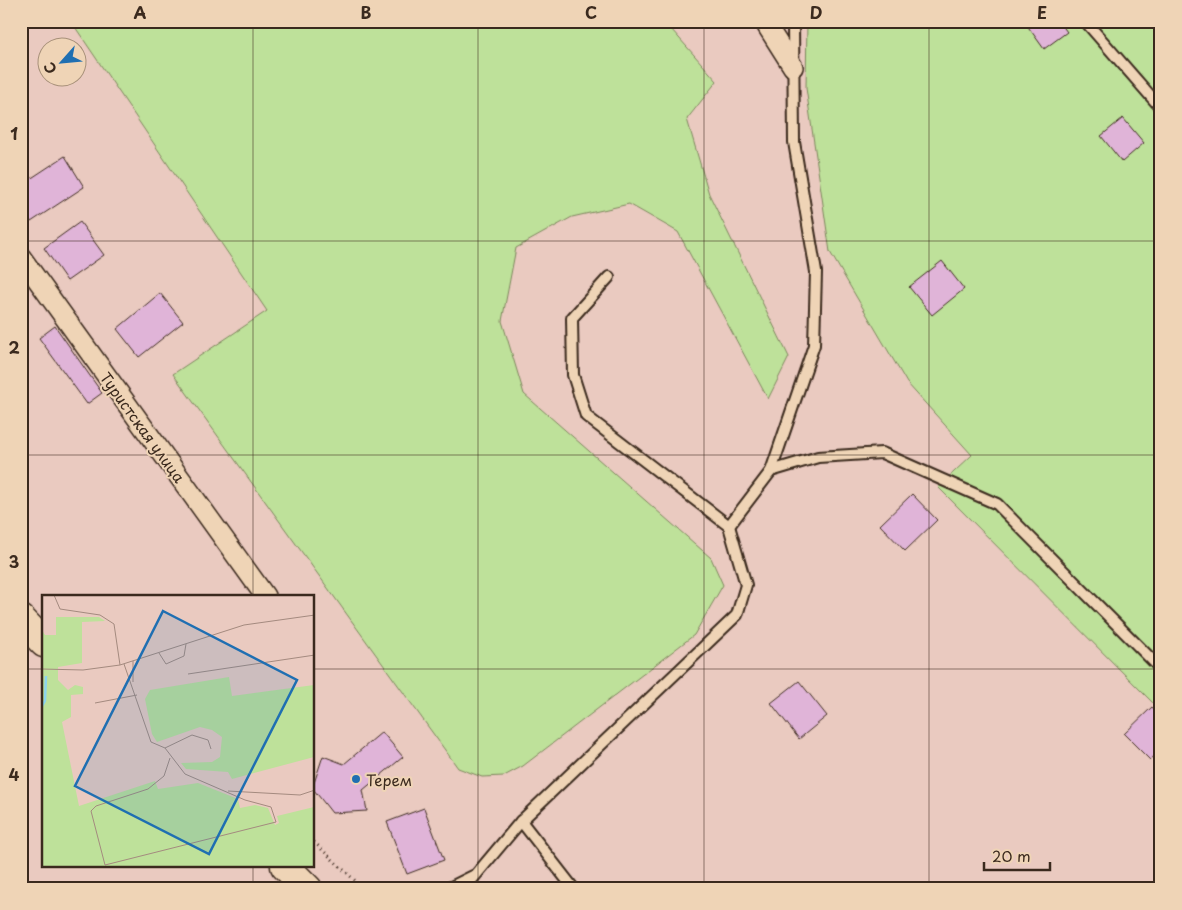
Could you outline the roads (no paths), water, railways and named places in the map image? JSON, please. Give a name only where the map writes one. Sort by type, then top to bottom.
[{"type":"highway","points":[[21,619],[42,641]]},
{"type":"highway","points":[[287,868],[308,889]]},
{"type":"street","points":[[765,21],[793,67]]},
{"type":"street","name":"Туристская улица","points":[[21,257],[264,595]]},
{"type":"lane","points":[[729,526],[771,471],[814,345],[816,272],[794,142],[793,21]]},
{"type":"lane","points":[[1085,21],[1161,108]]},
{"type":"lane","points":[[464,889],[521,821],[737,615],[746,585],[729,526],[586,416],[573,375],[572,318],[609,278]]},
{"type":"lane","points":[[771,471],[818,457],[882,453],[997,504],[1161,669]]},
{"type":"lane","points":[[521,821],[574,889]]},
{"type":"lane","points":[[447,889],[477,874]]},
{"type":"place","name":"Терем","points":[[356,779]]}]
